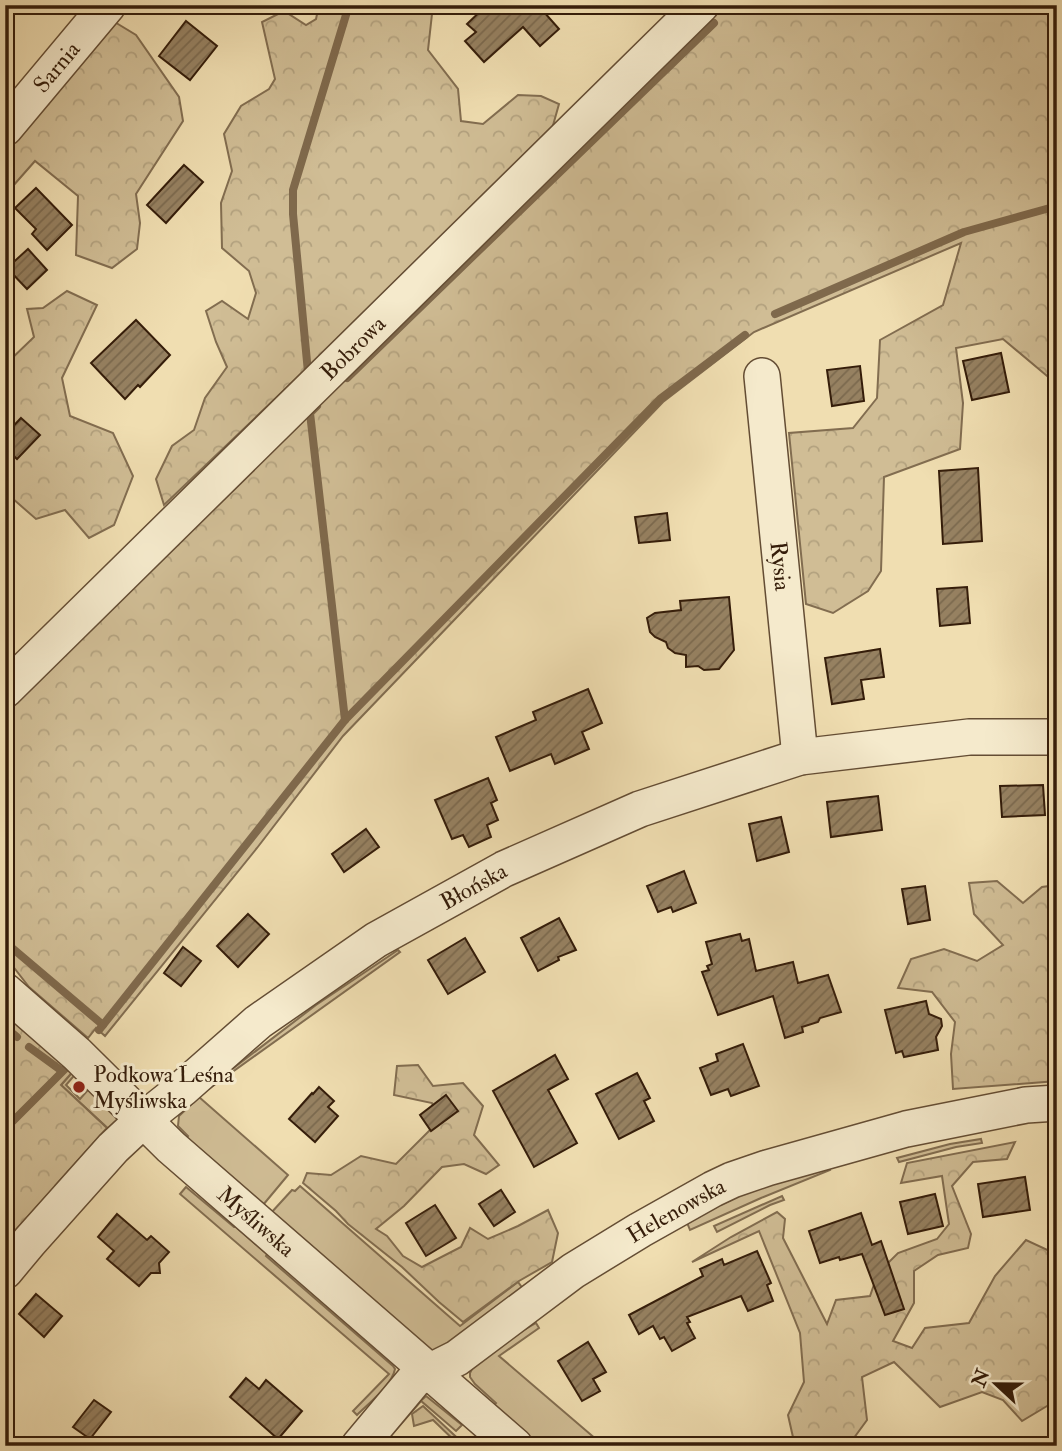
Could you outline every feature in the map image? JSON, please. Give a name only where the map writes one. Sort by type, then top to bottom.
[{"type":"street","name":"Sarnia","points":[[5,128],[108,5]]},
{"type":"street","name":"Bobrowa","points":[[5,690],[701,5]]},
{"type":"street","name":"Rysia","points":[[762,376],[800,757]]},
{"type":"street","name":"Błońska","points":[[5,1271],[113,1148],[258,1022],[376,940],[504,869],[640,809],[800,757],[969,737],[1057,737]]},
{"type":"street","name":"Myśliwska","points":[[5,991],[111,1086],[163,1140],[515,1446]]},
{"type":"street","name":"Helenowska","points":[[359,1446],[413,1381],[457,1358],[573,1271],[640,1230],[732,1180],[906,1129],[1026,1105],[1057,1103]]},
{"type":"green space","points":[[319,5],[433,5],[428,50],[458,89],[461,121],[483,124],[518,95],[541,96],[559,104],[550,136],[164,505],[156,479],[172,446],[194,430],[205,398],[227,367],[206,311],[222,301],[248,319],[256,293],[249,271],[222,248],[221,203],[232,171],[224,134],[241,106],[269,89],[275,79],[262,22],[284,11],[306,25],[316,19]]},
{"type":"green space","points":[[709,5],[1057,5],[1057,380],[1053,381],[1003,339],[956,348],[963,403],[960,449],[884,477],[881,571],[868,591],[833,613],[806,604],[789,433],[853,428],[877,398],[880,340],[943,305],[961,243],[754,332],[663,402],[343,736],[257,848],[105,1036],[96,1028],[88,1038],[29,987],[5,956],[5,708],[301,404]]},
{"type":"green space","points":[[113,21],[136,35],[179,97],[183,121],[136,194],[140,223],[137,249],[112,268],[76,255],[78,196],[35,161],[5,195],[5,146]]},
{"type":"green space","points":[[67,291],[97,305],[62,378],[70,416],[113,433],[133,476],[114,525],[89,538],[65,510],[36,519],[12,498],[5,472],[5,365],[34,337],[27,309],[43,308]]},
{"type":"green space","points":[[997,881],[1023,903],[1042,887],[1057,885],[1057,1081],[953,1089],[951,1054],[955,1022],[932,992],[898,988],[911,959],[944,949],[977,961],[1003,945],[974,914],[969,883]]},
{"type":"green space","points":[[398,950],[400,952],[210,1088],[316,1005]]},
{"type":"green space","points":[[5,1007],[76,1068],[61,1085],[107,1128],[55,1186],[55,1191],[51,1191],[5,1242]]},
{"type":"green space","points":[[418,1065],[433,1086],[463,1083],[483,1106],[474,1135],[499,1165],[486,1174],[464,1164],[442,1167],[404,1206],[376,1229],[387,1236],[403,1256],[422,1267],[461,1247],[470,1228],[488,1239],[548,1210],[558,1233],[552,1262],[519,1281],[463,1322],[303,1183],[307,1173],[331,1175],[361,1156],[396,1164],[438,1122],[432,1103],[394,1095],[397,1066]]},
{"type":"green space","points":[[76,1068],[79,1070],[66,1085],[80,1099],[94,1083],[118,1114],[118,1124],[113,1133],[61,1085]]},
{"type":"green space","points":[[199,1097],[288,1175],[263,1205],[183,1142],[188,1136],[178,1126],[179,1116]]},
{"type":"green space","points":[[981,1139],[982,1143],[899,1162],[897,1158],[950,1144]]},
{"type":"green space","points":[[1015,1142],[1007,1159],[973,1162],[952,1186],[971,1234],[968,1248],[938,1255],[914,1271],[914,1303],[893,1341],[912,1348],[925,1328],[969,1323],[995,1276],[1026,1240],[1057,1257],[1057,1400],[1022,1421],[1003,1400],[982,1392],[940,1407],[894,1362],[862,1377],[867,1420],[848,1446],[795,1446],[788,1415],[804,1382],[800,1333],[759,1231],[692,1262],[777,1212],[785,1219],[783,1238],[827,1324],[836,1300],[870,1296],[878,1273],[898,1253],[937,1239],[949,1224],[942,1176],[901,1183],[907,1163]]},
{"type":"green space","points":[[827,1163],[830,1170],[690,1230],[686,1220],[731,1200],[726,1190]]},
{"type":"green space","points":[[300,1186],[460,1326],[518,1282],[526,1293],[434,1355],[271,1213],[292,1190],[295,1191]]},
{"type":"green space","points":[[186,1187],[236,1227],[393,1366],[395,1369],[389,1381],[357,1415],[353,1411],[389,1374],[180,1194]]},
{"type":"green space","points":[[782,1196],[784,1200],[717,1232],[714,1226]]},
{"type":"green space","points":[[536,1323],[539,1328],[499,1356],[604,1446],[533,1446],[491,1409],[496,1403],[470,1377],[474,1365]]},
{"type":"green space","points":[[426,1396],[462,1425],[456,1431],[421,1401],[388,1439],[384,1435]]},
{"type":"green space","points":[[423,1406],[466,1446],[460,1446],[433,1420],[414,1426],[412,1414]]},
{"type":"building","points":[[487,5],[547,5],[539,12],[544,12],[559,29],[540,46],[523,27],[484,62],[465,41],[476,32],[467,24]]},
{"type":"building","points":[[186,21],[217,46],[190,80],[159,56]]},
{"type":"building","points":[[184,165],[203,182],[166,223],[147,205]]},
{"type":"building","points":[[36,188],[72,225],[47,250],[32,234],[36,229],[15,208]]},
{"type":"building","points":[[28,249],[47,270],[27,289],[7,268]]},
{"type":"building","points":[[136,320],[170,355],[125,399],[91,363]]},
{"type":"building","points":[[1001,353],[1009,392],[972,400],[963,361]]},
{"type":"building","points":[[860,366],[864,401],[832,406],[827,370]]},
{"type":"building","points":[[21,418],[40,435],[17,459],[5,448],[5,435]]},
{"type":"building","points":[[978,468],[982,541],[943,544],[939,471]]},
{"type":"building","points":[[667,513],[670,540],[639,543],[635,517]]},
{"type":"building","points":[[967,587],[970,623],[940,626],[937,589]]},
{"type":"building","points":[[729,597],[734,650],[719,669],[686,667],[686,655],[675,653],[668,648],[666,642],[650,632],[647,618],[655,613],[681,610],[680,601]]},
{"type":"building","points":[[880,649],[884,677],[861,680],[864,699],[832,704],[825,658]]},
{"type":"building","points":[[588,689],[602,723],[582,732],[589,749],[555,764],[551,754],[510,771],[496,737],[536,720],[533,712]]},
{"type":"building","points":[[488,778],[497,800],[491,803],[498,820],[487,825],[491,837],[469,847],[463,835],[452,839],[435,800]]},
{"type":"building","points":[[1043,785],[1045,815],[1002,817],[1000,786]]},
{"type":"building","points":[[878,796],[882,830],[831,837],[827,802]]},
{"type":"building","points":[[781,817],[789,852],[757,861],[749,824]]},
{"type":"building","points":[[366,829],[379,847],[344,872],[332,854]]},
{"type":"building","points":[[684,871],[696,903],[673,912],[671,907],[658,912],[647,886]]},
{"type":"building","points":[[925,886],[930,920],[908,924],[902,889]]},
{"type":"building","points":[[248,914],[269,934],[238,967],[217,946]]},
{"type":"building","points":[[559,918],[576,950],[558,957],[559,960],[538,971],[521,938]]},
{"type":"building","points":[[740,934],[742,941],[749,939],[756,971],[793,962],[798,983],[828,975],[841,1012],[820,1018],[818,1022],[802,1027],[803,1032],[785,1038],[773,996],[718,1015],[702,972],[709,970],[707,966],[712,964],[706,942]]},
{"type":"building","points":[[465,938],[485,972],[448,994],[428,960]]},
{"type":"building","points":[[183,947],[201,961],[181,986],[164,973]]},
{"type":"building","points":[[926,1001],[929,1014],[941,1019],[942,1026],[936,1037],[938,1050],[904,1057],[902,1051],[896,1053],[885,1010]]},
{"type":"building","points":[[743,1044],[759,1086],[731,1096],[728,1089],[711,1095],[700,1068],[718,1061],[716,1054]]},
{"type":"building","points":[[555,1055],[568,1079],[548,1090],[577,1143],[534,1167],[493,1091]]},
{"type":"building","points":[[637,1073],[650,1098],[644,1101],[654,1121],[619,1139],[596,1094]]},
{"type":"building","points":[[319,1087],[334,1101],[328,1107],[338,1116],[315,1142],[289,1119]]},
{"type":"building","points":[[446,1095],[458,1111],[431,1131],[420,1115]]},
{"type":"building","points":[[1025,1177],[1030,1210],[983,1217],[978,1184]]},
{"type":"building","points":[[501,1190],[515,1212],[494,1226],[479,1204]]},
{"type":"building","points":[[935,1194],[943,1226],[908,1234],[900,1202]]},
{"type":"building","points":[[435,1205],[456,1238],[426,1256],[406,1223]]},
{"type":"building","points":[[861,1213],[872,1245],[881,1241],[904,1309],[885,1315],[862,1254],[820,1263],[809,1231]]},
{"type":"building","points":[[117,1214],[147,1240],[151,1236],[169,1252],[159,1263],[160,1273],[151,1273],[139,1286],[107,1259],[114,1251],[98,1237]]},
{"type":"building","points":[[757,1251],[771,1283],[767,1285],[773,1301],[748,1311],[741,1296],[687,1317],[690,1322],[687,1323],[695,1338],[672,1351],[664,1337],[660,1339],[653,1326],[639,1334],[629,1315],[703,1276],[700,1269],[722,1259],[724,1265]]},
{"type":"building","points":[[36,1294],[62,1316],[44,1337],[19,1314]]},
{"type":"building","points":[[588,1342],[606,1372],[593,1379],[600,1391],[582,1401],[558,1361]]},
{"type":"building","points":[[246,1378],[259,1389],[266,1380],[302,1411],[278,1439],[230,1397]]},
{"type":"building","points":[[94,1400],[111,1412],[90,1439],[73,1427]]},
{"type":"waterway","points":[[308,372],[293,190],[349,5]]},
{"type":"waterway","points":[[347,378],[714,23]]},
{"type":"waterway","points":[[775,314],[964,232],[1057,206]]},
{"type":"waterway","points":[[99,1030],[345,720],[660,399],[745,335]]},
{"type":"waterway","points":[[317,406],[310,413],[345,720]]},
{"type":"waterway","points":[[5,942],[103,1025]]},
{"type":"waterway","points":[[5,1027],[17,1037]]},
{"type":"waterway","points":[[29,1047],[62,1071]]},
{"type":"waterway","points":[[5,1129],[68,1066]]},
{"type":"place","name":"Podkowa Leśna Myśliwska","points":[[79,1087]]}]
